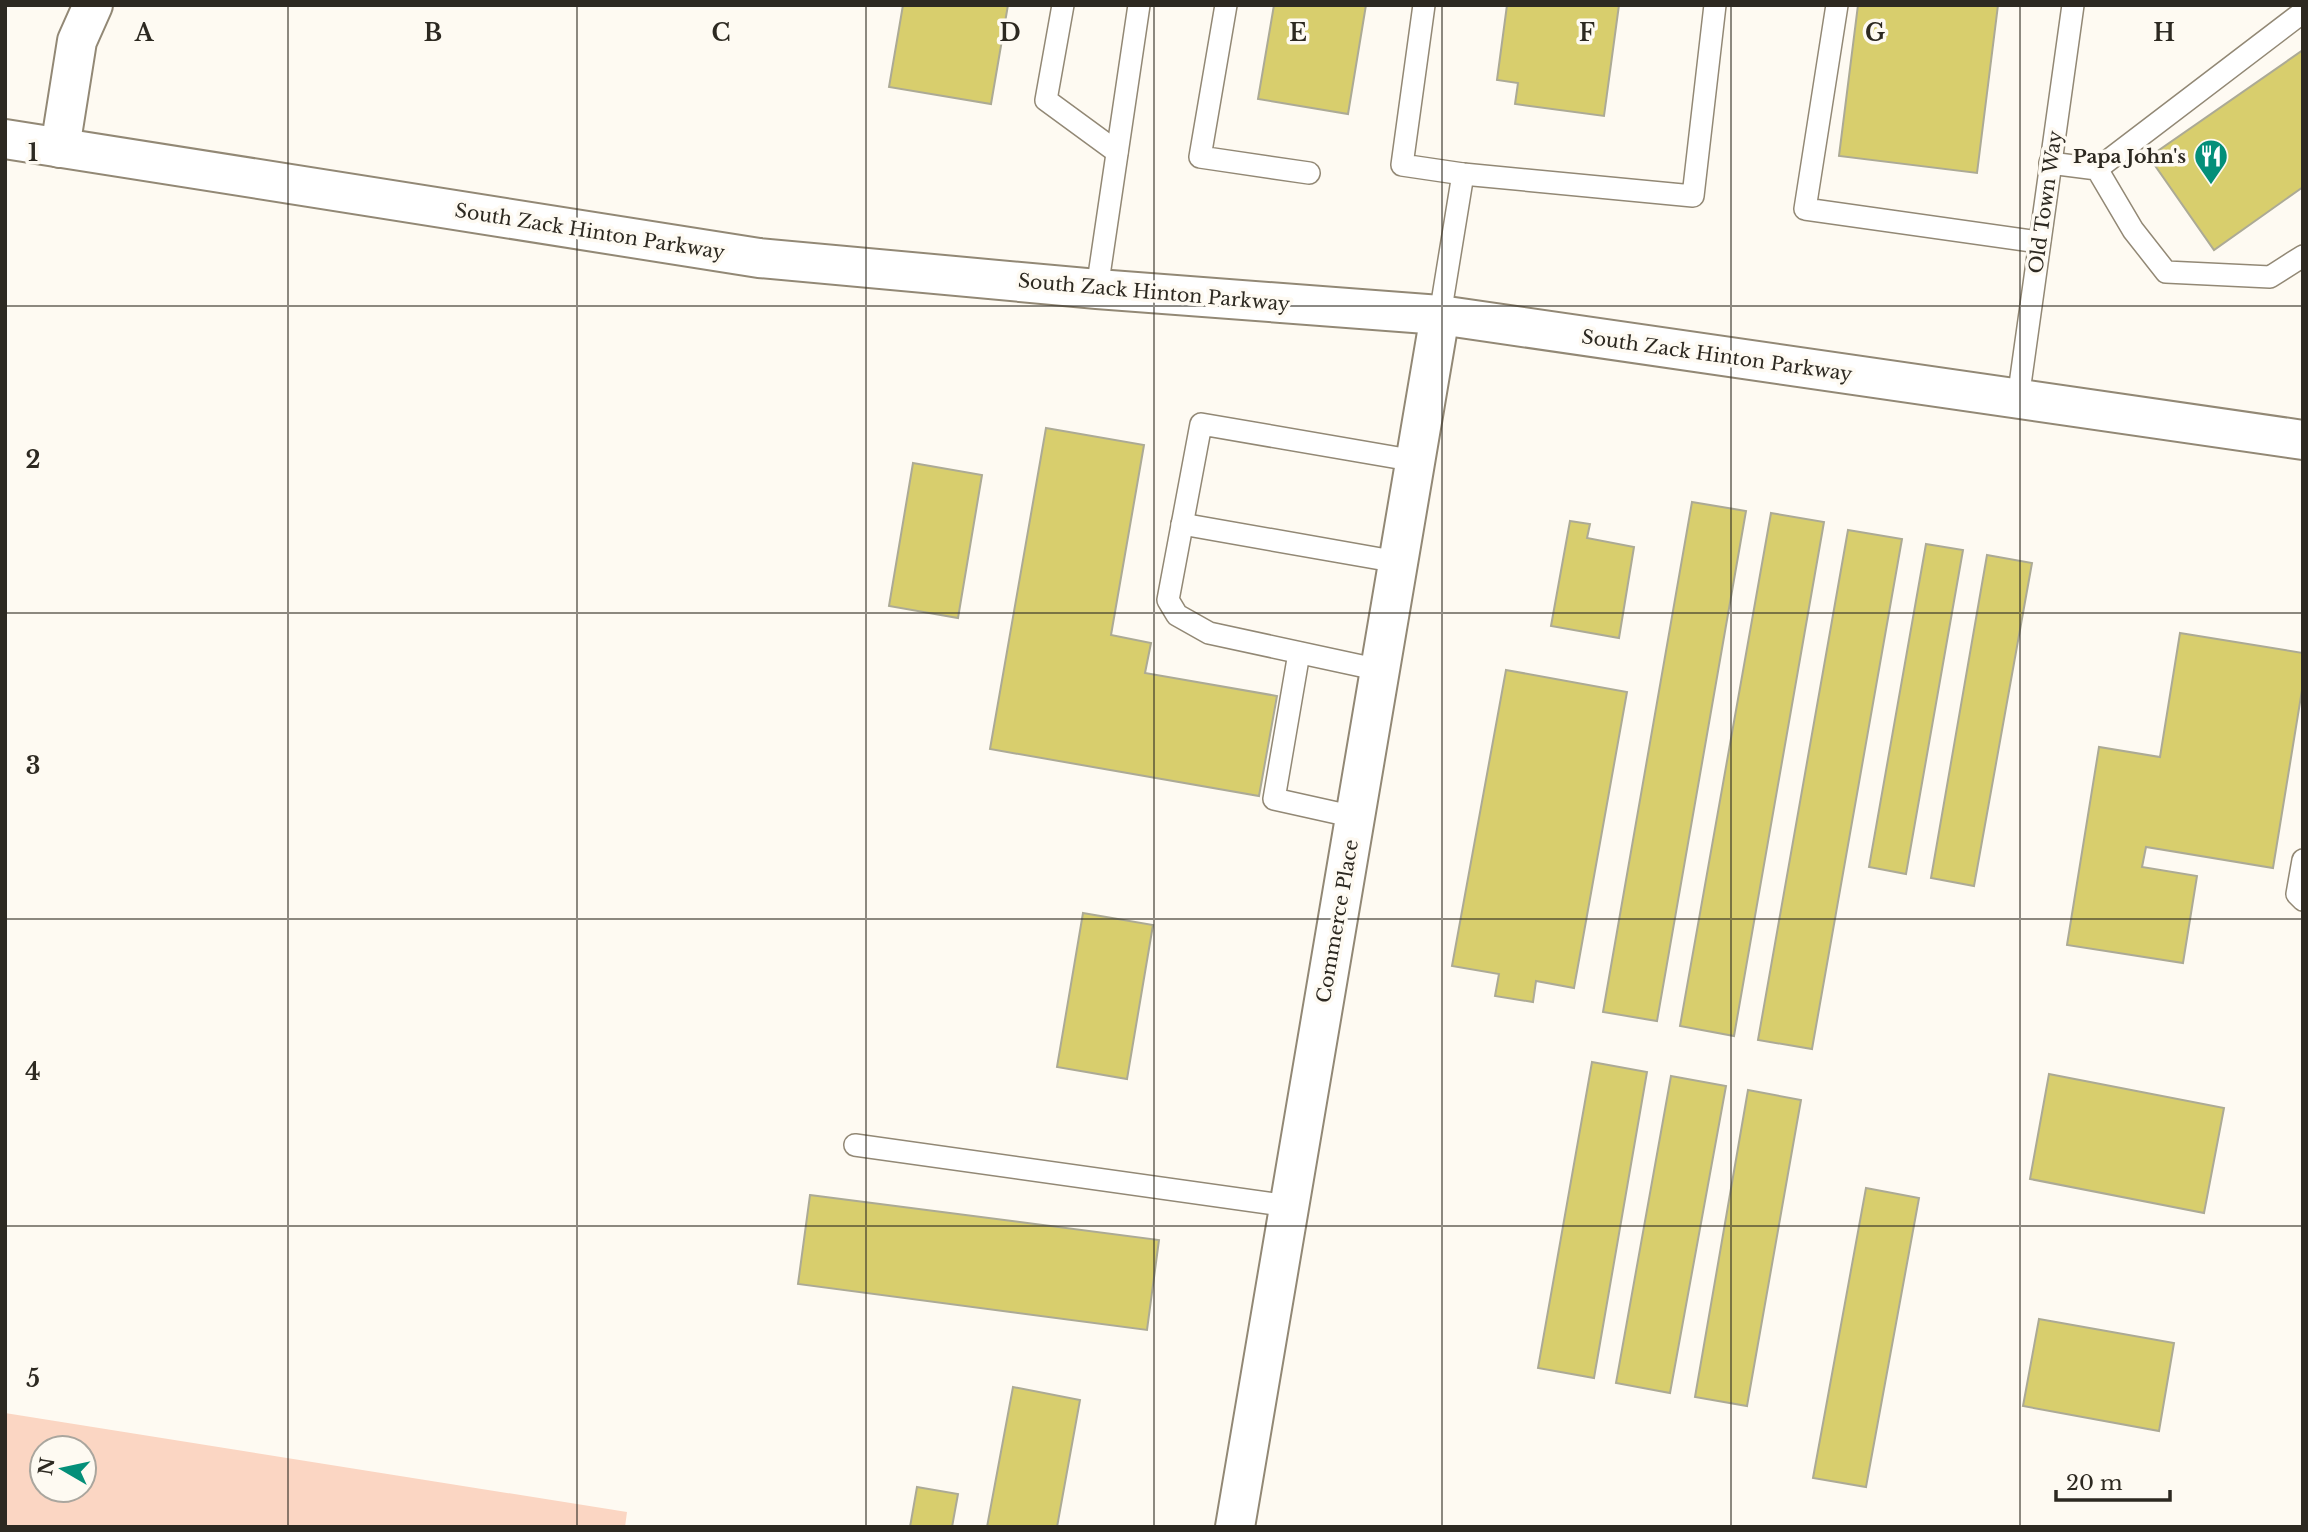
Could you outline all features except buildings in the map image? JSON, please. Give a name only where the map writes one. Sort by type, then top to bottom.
[{"type":"main road","points":[[60,148],[74,23],[93,5]]},
{"type":"main road","name":"South Zack Hinton Parkway","points":[[5,139],[759,258],[1097,289],[1440,314],[2303,440]]},
{"type":"main road","name":"Commerce Place","points":[[1235,1527],[1440,314]]},
{"type":"main road","points":[[2257,434],[2303,425]]},
{"type":"main road","points":[[2257,434],[2303,452]]},
{"type":"lane","points":[[1063,5],[1046,100],[1117,152]]},
{"type":"lane","points":[[1097,289],[1139,5]]},
{"type":"lane","points":[[1226,5],[1200,157],[1309,173]]},
{"type":"lane","points":[[1424,5],[1402,165],[1463,174],[1693,196],[1715,5]]},
{"type":"lane","points":[[1837,5],[1805,209],[2039,242]]},
{"type":"lane","name":"Old Town Way","points":[[2018,398],[2073,5]]},
{"type":"lane","points":[[2050,163],[2097,169],[2303,12]]},
{"type":"lane","points":[[2097,169],[2133,230],[2166,272],[2270,277],[2303,256]]},
{"type":"lane","points":[[1440,314],[1463,174]]},
{"type":"lane","points":[[1380,670],[1209,633],[1177,615],[1168,600],[1201,424],[1416,461]]},
{"type":"lane","points":[[1182,524],[1398,562]]},
{"type":"lane","points":[[1299,653],[1274,799],[1355,817]]},
{"type":"lane","points":[[2303,860],[2297,894],[2303,900]]},
{"type":"lane","points":[[855,1145],[1289,1206]]},
{"type":"shaded area","points":[[5,1413],[627,1512],[625,1527],[5,1527]]},
{"type":"place","name":"Papa John's","points":[[2211,186]]}]
